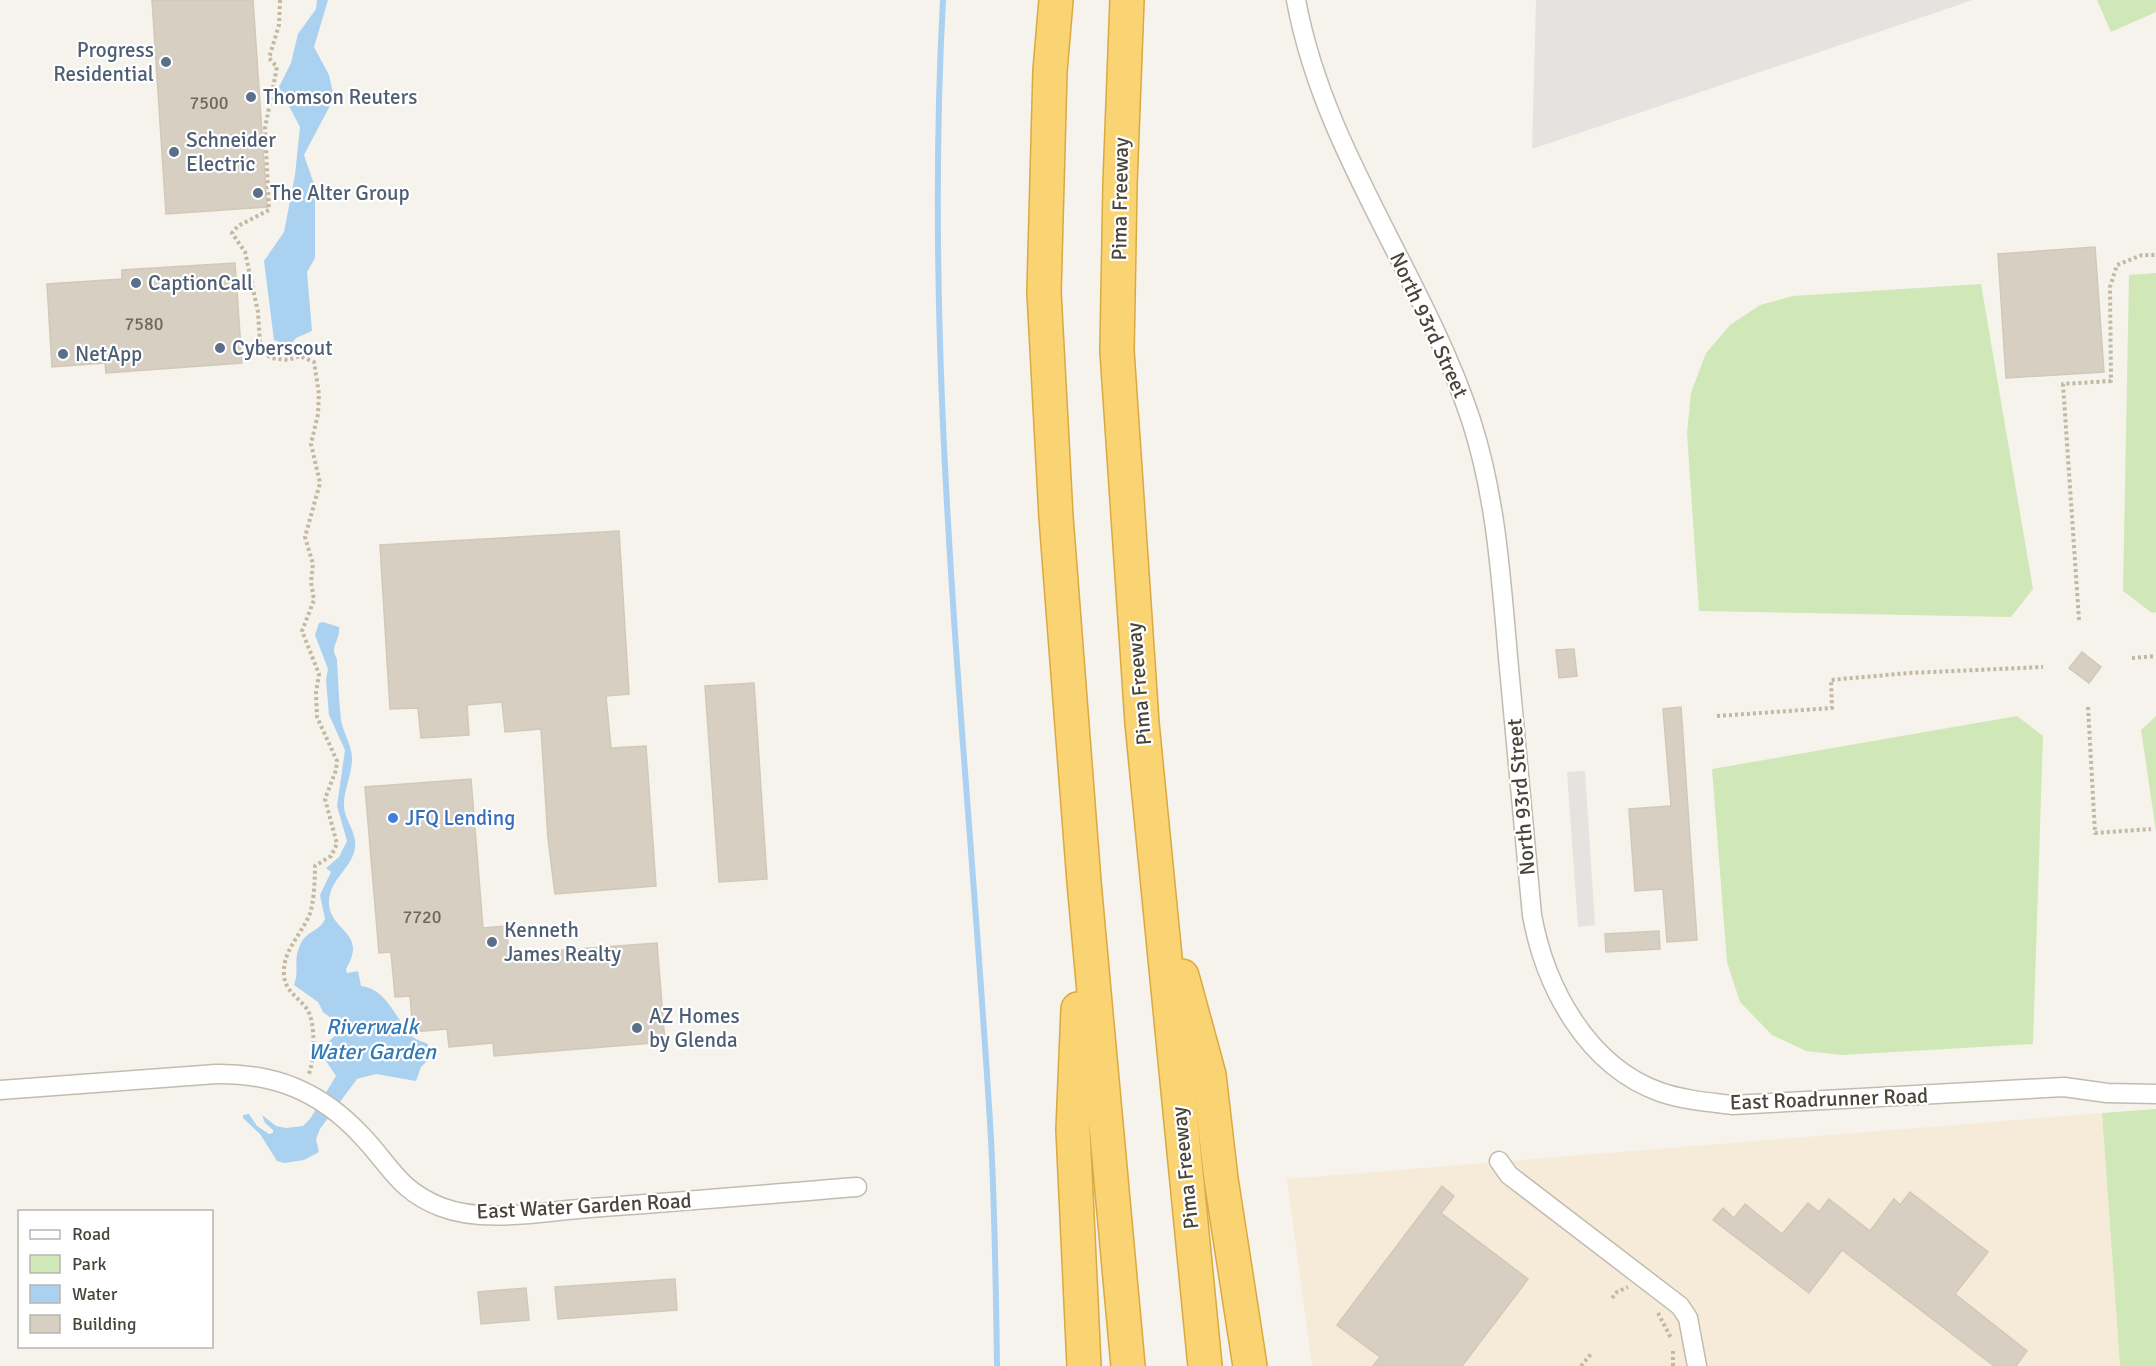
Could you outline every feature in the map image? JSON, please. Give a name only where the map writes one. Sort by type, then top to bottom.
[{"type":"highway","points":[[1056,0],[1050,71],[1044,292],[1056,517],[1084,882],[1128,1366]]},
{"type":"highway","name":"Pima Freeway","points":[[1127,0],[1117,351],[1134,627],[1155,866],[1205,1366]]},
{"type":"highway","points":[[1155,866],[1174,947],[1209,1075],[1221,1179],[1250,1366]]},
{"type":"highway","points":[[1084,882],[1073,1130],[1084,1366]]},
{"type":"street","name":"North 93rd Street","points":[[1296,0],[1309,60],[1324,103],[1441,342],[1471,420],[1482,459],[1497,531],[1532,915]]},
{"type":"street","name":"East Roadrunner Road","points":[[1532,915],[1544,964],[1554,988],[1574,1022],[1591,1044],[1612,1062],[1637,1081],[1660,1092],[1686,1099],[1755,1106],[2064,1087],[2107,1093],[2156,1094]]},
{"type":"street","name":"East Water Garden Road","points":[[0,1090],[240,1073],[290,1083],[345,1120],[362,1136],[393,1175],[415,1195],[443,1208],[474,1214],[549,1211],[858,1186]]},
{"type":"street","points":[[1499,1161],[1509,1175],[1680,1306],[1689,1318],[1697,1366]]},
{"type":"path","points":[[279,0],[279,25],[269,58],[277,68],[265,128],[269,210],[238,226],[232,233],[245,252],[258,312],[260,343],[264,352],[270,358],[279,360],[307,357],[314,362],[317,369],[318,414],[311,444],[320,483],[305,537],[313,564],[311,582],[314,600],[302,631],[307,648],[318,666],[317,717],[337,761],[325,799],[337,844],[331,856],[315,866],[309,916],[292,943],[285,961],[285,983],[309,1012],[312,1026],[315,1062],[305,1092]]},
{"type":"path","points":[[2079,620],[2062,384],[2111,381],[2110,287],[2117,265],[2142,255],[2156,255]]},
{"type":"path","points":[[2132,658],[2156,657]]},
{"type":"path","points":[[1717,716],[1832,708],[1831,680],[1909,673],[2043,667]]},
{"type":"path","points":[[2088,707],[2095,833],[2151,829]]},
{"type":"path","points":[[1612,1298],[1627,1287],[1637,1294]]},
{"type":"path","points":[[1656,1308],[1670,1334],[1673,1366]]},
{"type":"path","points":[[1581,1366],[1591,1354]]},
{"type":"shaded area","points":[[1536,0],[1973,0],[1532,149]]},
{"type":"shaded area","points":[[1585,771],[1595,925],[1578,927],[1567,772]]},
{"type":"shaded area","points":[[2102,1113],[2120,1366],[1312,1366],[1287,1179]]},
{"type":"green space","points":[[2097,0],[2156,0],[2156,12],[2111,32]]},
{"type":"green space","points":[[2156,273],[2156,612],[2152,613],[2123,591],[2129,275]]},
{"type":"green space","points":[[1981,284],[2033,589],[2011,617],[1699,611],[1687,433],[1691,393],[1706,353],[1730,325],[1760,305],[1793,296]]},
{"type":"green space","points":[[2017,716],[2043,736],[2033,1044],[1842,1055],[1806,1051],[1772,1035],[1740,1002],[1727,962],[1712,769]]},
{"type":"green space","points":[[2156,716],[2156,831],[2141,730]]},
{"type":"green space","points":[[2156,1109],[2156,1366],[2120,1366],[2102,1113]]},
{"type":"water","points":[[317,0],[328,0],[314,47],[329,75],[334,98],[304,155],[315,187],[315,258],[307,272],[312,331],[296,338],[289,346],[274,340],[264,261],[284,232],[295,175],[300,127],[279,87],[291,63],[298,34],[316,9]]},
{"type":"water","name":"Riverwalk Water Garden","points":[[319,623],[339,627],[334,651],[337,659],[341,720],[352,759],[344,809],[355,842],[350,862],[330,893],[330,911],[346,932],[353,947],[346,969],[347,973],[358,971],[361,986],[370,988],[384,998],[413,1037],[428,1044],[429,1059],[421,1067],[416,1081],[376,1074],[357,1079],[320,1129],[316,1139],[319,1152],[304,1160],[284,1163],[277,1161],[260,1134],[243,1118],[243,1115],[249,1114],[257,1126],[269,1134],[273,1133],[273,1130],[265,1123],[262,1115],[276,1126],[286,1128],[303,1126],[310,1119],[336,1076],[322,1055],[329,1041],[338,1033],[336,1022],[323,1012],[318,1002],[294,985],[298,949],[307,936],[325,919],[320,895],[331,872],[326,868],[339,857],[347,841],[337,806],[345,750],[329,715],[326,680],[328,669],[315,635]]},
{"type":"building","points":[[152,0],[253,0],[267,207],[166,214]]},
{"type":"building","points":[[2095,247],[2104,372],[2006,378],[1998,254]]},
{"type":"building","points":[[235,263],[242,363],[106,373],[105,363],[52,367],[47,284],[122,279],[122,270]]},
{"type":"building","points":[[619,531],[629,694],[606,696],[611,748],[646,746],[656,886],[555,894],[548,839],[541,729],[505,732],[502,702],[467,705],[469,735],[421,738],[418,708],[390,709],[380,545]]},
{"type":"building","points":[[1574,649],[1577,676],[1559,678],[1556,650]]},
{"type":"building","points":[[2082,652],[2101,667],[2089,683],[2069,668]]},
{"type":"building","points":[[754,683],[767,879],[719,882],[705,686]]},
{"type":"building","points":[[1681,707],[1697,940],[1667,942],[1663,889],[1635,891],[1629,809],[1671,806],[1663,709]]},
{"type":"building","points":[[471,779],[483,928],[506,926],[509,954],[657,943],[665,1042],[494,1056],[493,1043],[449,1047],[447,1029],[413,1032],[410,996],[395,997],[391,952],[379,953],[365,787]]},
{"type":"building","points":[[1659,931],[1660,949],[1606,952],[1605,934]]},
{"type":"building","points":[[1442,1186],[1454,1196],[1441,1213],[1528,1279],[1462,1366],[1373,1366],[1380,1357],[1337,1325]]},
{"type":"building","points":[[1910,1192],[1988,1252],[1955,1294],[2027,1351],[2016,1366],[1994,1366],[1842,1250],[1809,1293],[1713,1220],[1723,1208],[1734,1218],[1745,1204],[1782,1234],[1808,1203],[1819,1212],[1829,1199],[1870,1231],[1894,1199],[1900,1205]]},
{"type":"building","points":[[675,1279],[677,1310],[558,1319],[555,1287]]},
{"type":"building","points":[[526,1288],[529,1320],[481,1324],[478,1292]]},
{"type":"waterway","points":[[943,0],[938,143],[943,428],[991,1139],[997,1366]]},
{"type":"place","name":"Progress Residential","points":[[166,62]]},
{"type":"place","name":"Thomson Reuters","points":[[251,97]]},
{"type":"place","name":"Schneider Electric","points":[[174,152]]},
{"type":"place","name":"The Alter Group","points":[[258,193]]},
{"type":"place","name":"CaptionCall","points":[[136,283]]},
{"type":"place","name":"Cyberscout","points":[[220,348]]},
{"type":"place","name":"NetApp","points":[[63,354]]},
{"type":"place","name":"JFQ Lending","points":[[393,818]]},
{"type":"place","name":"Kenneth James Realty","points":[[492,942]]},
{"type":"place","name":"AZ Homes by Glenda","points":[[637,1028]]}]
